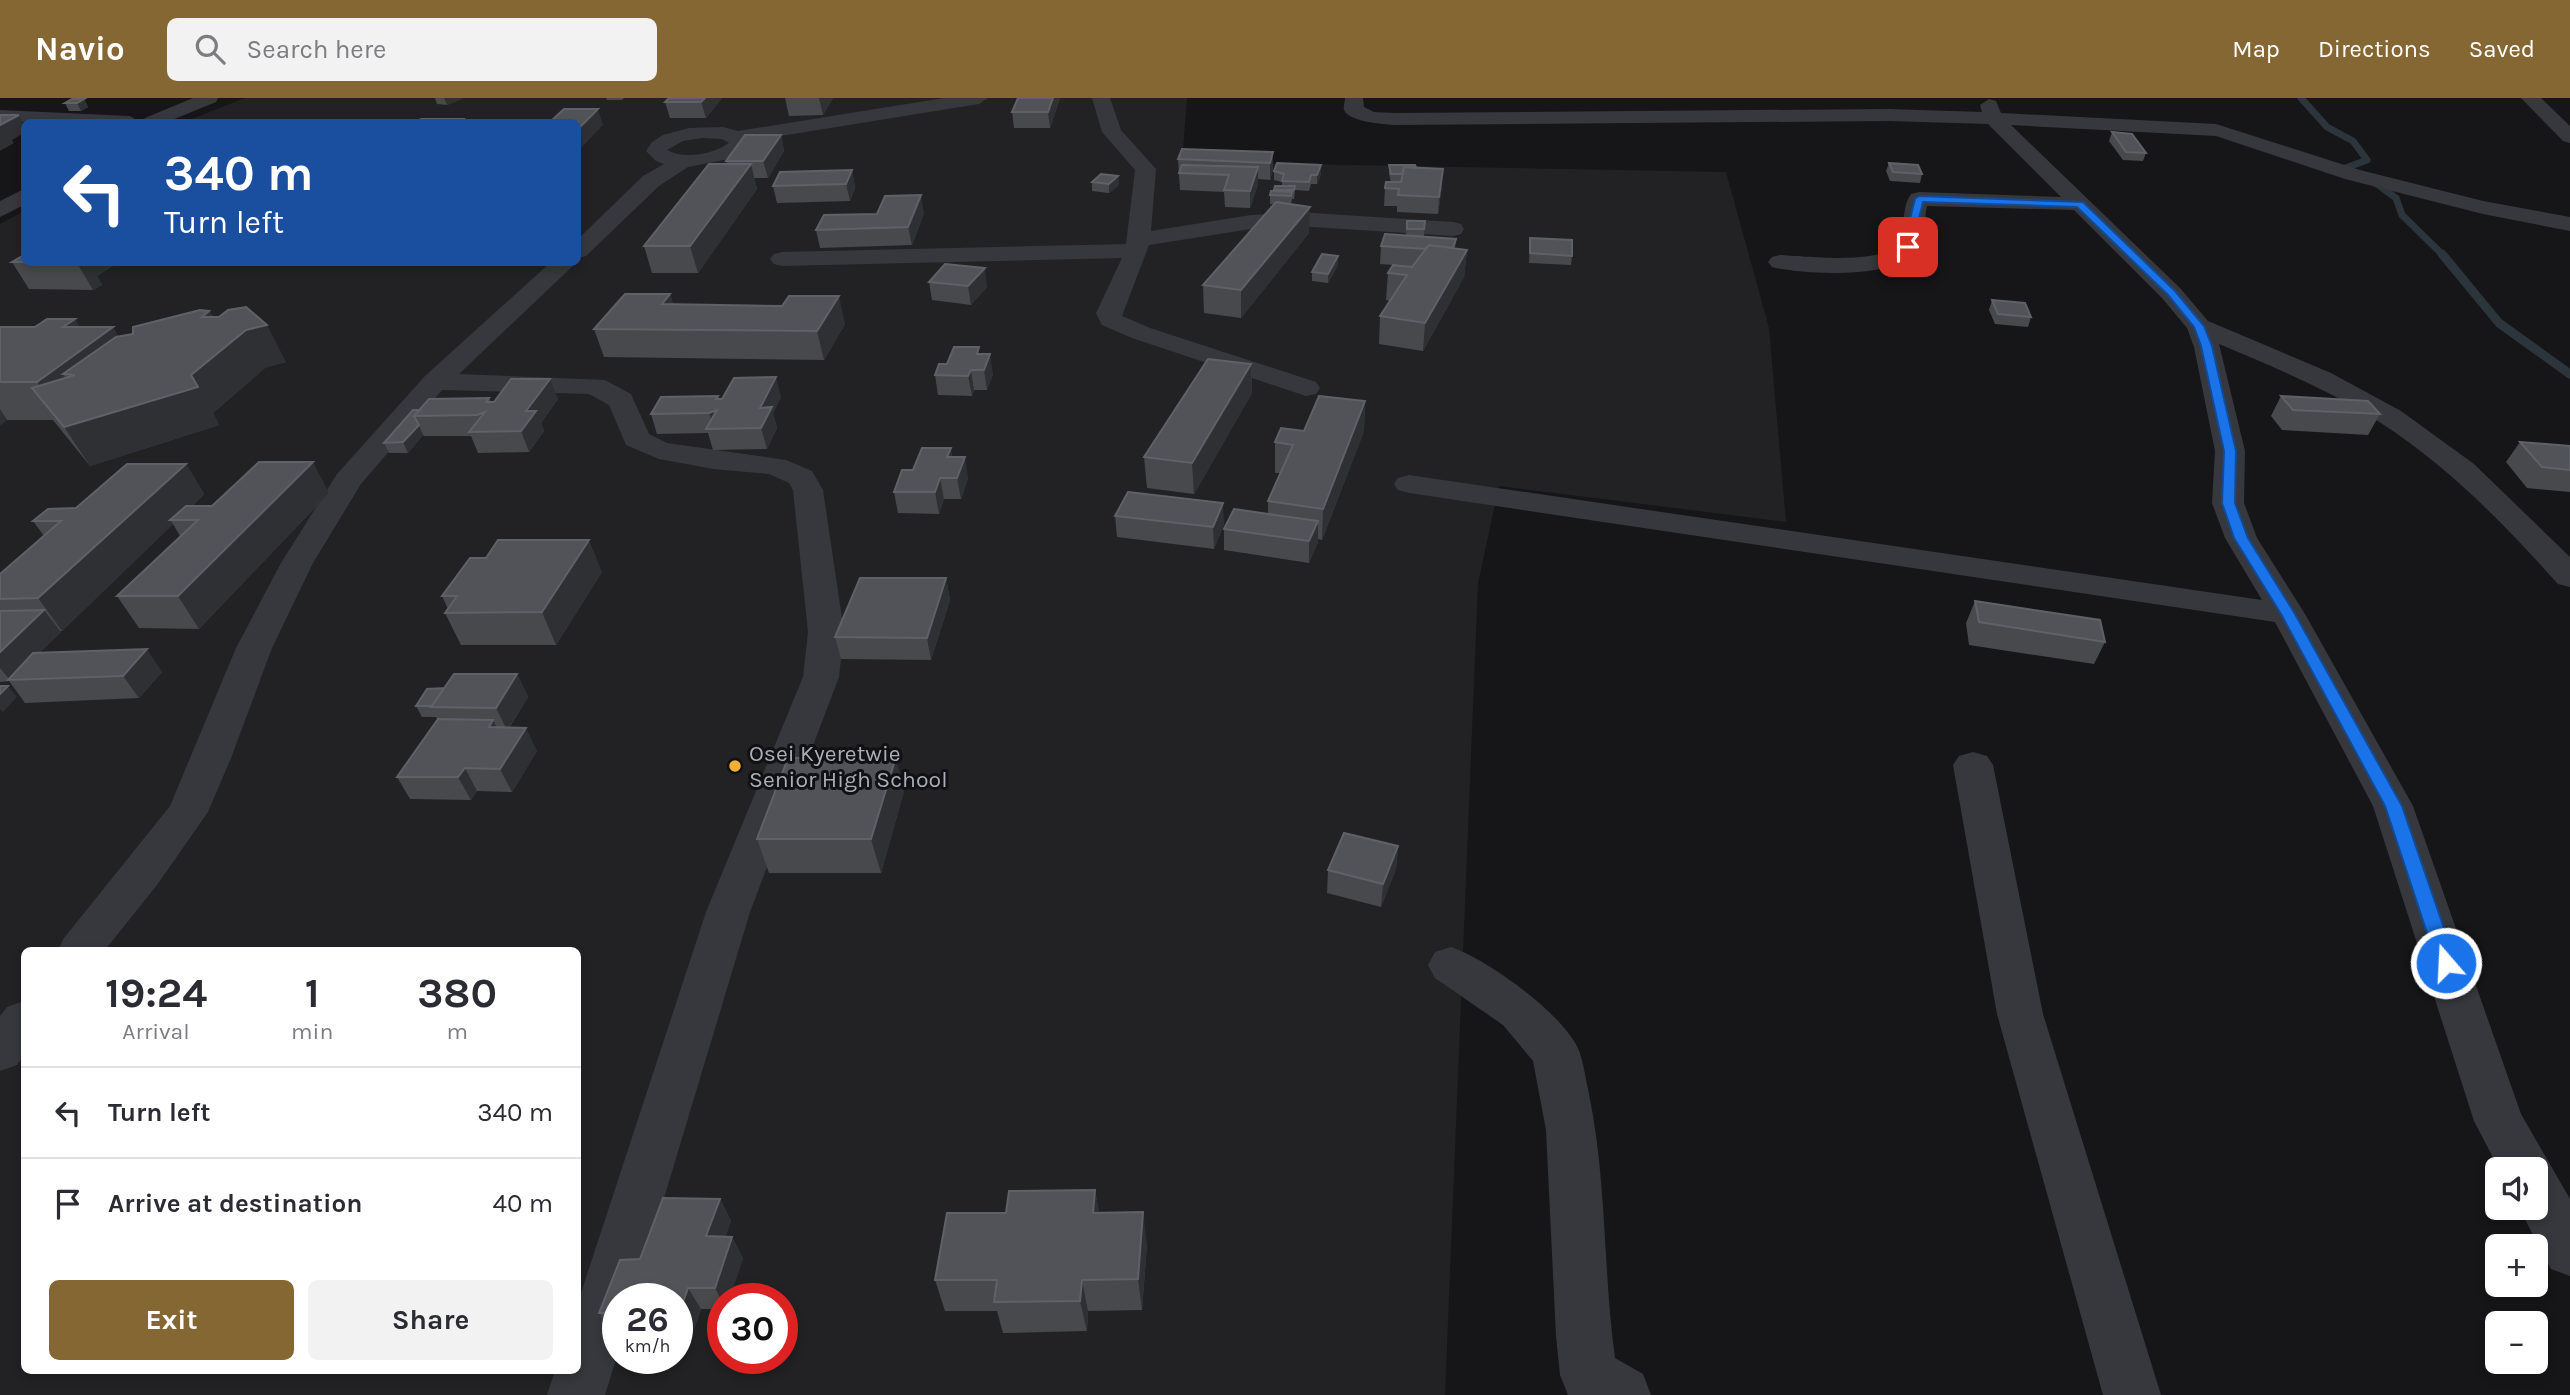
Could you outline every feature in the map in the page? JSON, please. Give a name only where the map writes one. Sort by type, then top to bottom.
[{"type":"street","points":[[159,119],[209,98]]},
{"type":"street","points":[[738,137],[740,145],[729,153],[707,159],[683,161],[664,158],[656,151],[657,147],[669,139],[702,132],[738,137],[979,98]]},
{"type":"street","points":[[1101,98],[1112,132],[1146,169],[1138,245],[1109,313],[1111,320],[1141,333],[1306,388]]},
{"type":"street","points":[[1354,98],[1354,110],[1370,117],[1394,118],[1874,115],[1988,108],[2216,129],[2254,139],[2308,161],[2369,178],[2499,212],[2570,224]]},
{"type":"street","points":[[2530,98],[2570,137]]},
{"type":"street","points":[[1988,108],[2080,204],[2171,293],[2199,326],[2207,346],[2230,451],[2228,503],[2241,538],[2288,614],[2393,806],[2499,1121],[2519,1157]]},
{"type":"street","points":[[0,116],[65,119]]},
{"type":"street","points":[[581,248],[650,181],[683,161]]},
{"type":"street","points":[[0,210],[21,198]]},
{"type":"street","points":[[1780,262],[1845,264],[1884,262],[1899,257],[1908,247],[1919,199],[2080,204]]},
{"type":"street","points":[[782,259],[1138,245],[1251,222],[1297,219],[1454,229]]},
{"type":"street","points":[[82,947],[188,812],[212,758],[254,648],[297,563],[348,480],[435,382],[561,266]]},
{"type":"street","points":[[2199,326],[2319,377],[2391,416],[2446,455],[2544,547],[2570,577]]},
{"type":"street","points":[[435,382],[596,386],[621,400],[636,439],[659,450],[713,460],[775,466],[801,477],[808,490],[826,632],[821,677],[727,912],[576,1395]]},
{"type":"street","points":[[1409,484],[2288,614]]},
{"type":"street","points":[[1973,765],[2020,1014],[2132,1395]]},
{"type":"street","points":[[1451,965],[1519,1012],[1556,1053],[1571,1129],[1589,1375],[1622,1395]]},
{"type":"street","points":[[0,1051],[21,1024]]},
{"type":"street","points":[[2548,1210],[2570,1251]]},
{"type":"shaded area","name":"Osei Kyeretwie Senior High School","points":[[245,98],[1187,98],[1182,162],[1726,172],[1769,328],[1786,522],[1499,486],[1478,583],[1445,1395],[0,1395],[0,224],[21,213],[21,266],[581,266],[581,119],[192,119]]},
{"type":"building","points":[[669,98],[705,98],[701,102],[665,102]]},
{"type":"building","points":[[1018,98],[1053,98],[1048,112],[1012,112]]},
{"type":"building","points":[[72,99],[84,99],[77,103],[65,103]]},
{"type":"building","points":[[564,109],[598,109],[581,126],[581,119],[553,119]]},
{"type":"building","points":[[0,115],[19,115],[0,125]]},
{"type":"building","points":[[2112,132],[2132,134],[2146,153],[2126,152]]},
{"type":"building","points":[[745,135],[781,135],[763,161],[726,161]]},
{"type":"building","points":[[1182,149],[1273,152],[1270,163],[1178,159]]},
{"type":"building","points":[[1277,163],[1321,165],[1317,175],[1311,175],[1309,182],[1282,181],[1284,174],[1274,171]]},
{"type":"building","points":[[1889,163],[1918,165],[1922,174],[1893,172]]},
{"type":"building","points":[[709,164],[751,164],[690,246],[644,246]]},
{"type":"building","points":[[1182,165],[1258,167],[1250,191],[1224,190],[1229,175],[1179,173]]},
{"type":"building","points":[[1389,165],[1415,165],[1416,168],[1404,167],[1402,174],[1391,174]]},
{"type":"building","points":[[1404,167],[1443,169],[1439,197],[1398,195],[1399,189],[1385,188],[1386,182],[1401,182]]},
{"type":"building","points":[[852,170],[846,184],[773,186],[780,172]]},
{"type":"building","points":[[1101,174],[1118,176],[1109,184],[1092,182]]},
{"type":"building","points":[[1275,186],[1295,186],[1294,190],[1274,190]]},
{"type":"building","points":[[1271,191],[1292,192],[1291,196],[1270,195]]},
{"type":"building","points":[[921,195],[908,227],[816,230],[824,215],[877,214],[885,196]]},
{"type":"building","points":[[1276,202],[1310,207],[1241,290],[1203,285]]},
{"type":"building","points":[[1407,221],[1425,221],[1424,229],[1407,229]]},
{"type":"building","points":[[1385,234],[1456,239],[1453,248],[1429,245],[1425,249],[1381,246]]},
{"type":"building","points":[[1530,238],[1572,240],[1572,256],[1530,253]]},
{"type":"building","points":[[1429,245],[1467,250],[1425,323],[1380,316],[1407,275],[1388,273],[1393,265],[1412,267]]},
{"type":"building","points":[[1322,254],[1338,256],[1328,274],[1312,272]]},
{"type":"building","points":[[945,264],[985,268],[968,286],[929,282]]},
{"type":"building","points":[[625,294],[670,294],[662,304],[782,306],[789,296],[839,296],[817,331],[594,329]]},
{"type":"building","points":[[1992,300],[2025,303],[2031,317],[1998,314]]},
{"type":"building","points":[[246,307],[267,325],[246,330],[191,375],[198,387],[64,427],[32,388],[75,375],[63,374],[116,337],[133,334],[133,327],[200,310],[209,311],[202,317],[219,317],[228,310]]},
{"type":"building","points":[[47,319],[75,319],[63,327],[113,327],[37,382],[0,382],[0,327],[35,327]]},
{"type":"building","points":[[954,347],[979,347],[977,354],[990,354],[984,370],[971,370],[968,376],[935,375],[939,364],[947,364]]},
{"type":"building","points":[[1208,359],[1251,364],[1192,463],[1144,457]]},
{"type":"building","points":[[776,377],[760,408],[772,407],[761,428],[706,429],[717,410],[709,413],[651,414],[661,397],[718,396],[716,399],[722,399],[734,378]]},
{"type":"building","points":[[511,379],[550,379],[526,411],[536,411],[521,431],[469,432],[485,412],[477,415],[414,416],[429,399],[489,398],[486,402],[494,402]]},
{"type":"building","points":[[1319,396],[1365,401],[1323,509],[1268,501],[1293,445],[1275,442],[1281,428],[1304,431]]},
{"type":"building","points":[[2281,396],[2368,401],[2380,414],[2293,410]]},
{"type":"building","points":[[413,410],[420,410],[414,416],[419,425],[403,442],[384,443]]},
{"type":"building","points":[[2520,442],[2570,446],[2570,470],[2542,467]]},
{"type":"building","points":[[922,448],[951,448],[947,457],[965,457],[957,478],[940,478],[935,492],[894,492],[902,470],[913,470]]},
{"type":"building","points":[[259,462],[313,462],[178,596],[117,596],[198,520],[170,520],[186,506],[212,506]]},
{"type":"building","points":[[127,464],[186,464],[38,598],[0,599],[0,574],[61,521],[33,521],[48,509],[76,508]]},
{"type":"building","points":[[1128,492],[1223,503],[1213,527],[1115,516]]},
{"type":"building","points":[[1234,509],[1318,521],[1309,541],[1224,529]]},
{"type":"building","points":[[498,540],[589,540],[542,612],[445,613],[457,596],[442,596],[470,558],[486,558]]},
{"type":"building","points":[[860,578],[946,578],[927,638],[835,637]]},
{"type":"building","points":[[1975,601],[2100,620],[2105,642],[1979,622]]},
{"type":"building","points":[[44,610],[0,652],[0,611]]},
{"type":"building","points":[[147,649],[123,676],[8,680],[33,653]]},
{"type":"building","points":[[454,674],[517,674],[496,708],[431,707]]},
{"type":"building","points":[[0,686],[8,686],[0,694]]},
{"type":"building","points":[[444,688],[432,706],[416,706],[427,689]]},
{"type":"building","points":[[438,719],[493,720],[489,727],[526,728],[500,769],[465,768],[458,777],[397,777]]},
{"type":"building","points":[[896,757],[871,839],[757,839],[788,758]]},
{"type":"building","points":[[1344,833],[1398,846],[1383,884],[1328,870]]},
{"type":"building","points":[[1095,1190],[1093,1213],[1143,1212],[1138,1279],[1082,1280],[1080,1301],[994,1302],[997,1280],[935,1280],[947,1213],[1006,1213],[1009,1191]]},
{"type":"building","points":[[663,1198],[720,1199],[706,1236],[732,1237],[717,1283],[707,1283],[707,1288],[693,1288],[693,1283],[611,1283],[620,1260],[640,1259]]},
{"type":"waterway","points":[[2301,98],[2327,127],[2353,141],[2367,160],[2343,169],[2350,172]]},
{"type":"waterway","points":[[2370,179],[2396,198],[2402,215],[2442,254]]},
{"type":"waterway","points":[[2442,254],[2499,323],[2570,374]]},
{"type":"place","name":"Osei Kyeretwie Senior High School","points":[[735,766]]},
{"type":"route","points":[[1908,247],[1919,199],[2080,204],[2171,293],[2199,326],[2207,346],[2230,451],[2228,503],[2241,538],[2257,568],[2288,614],[2393,806],[2446,963]]}]
